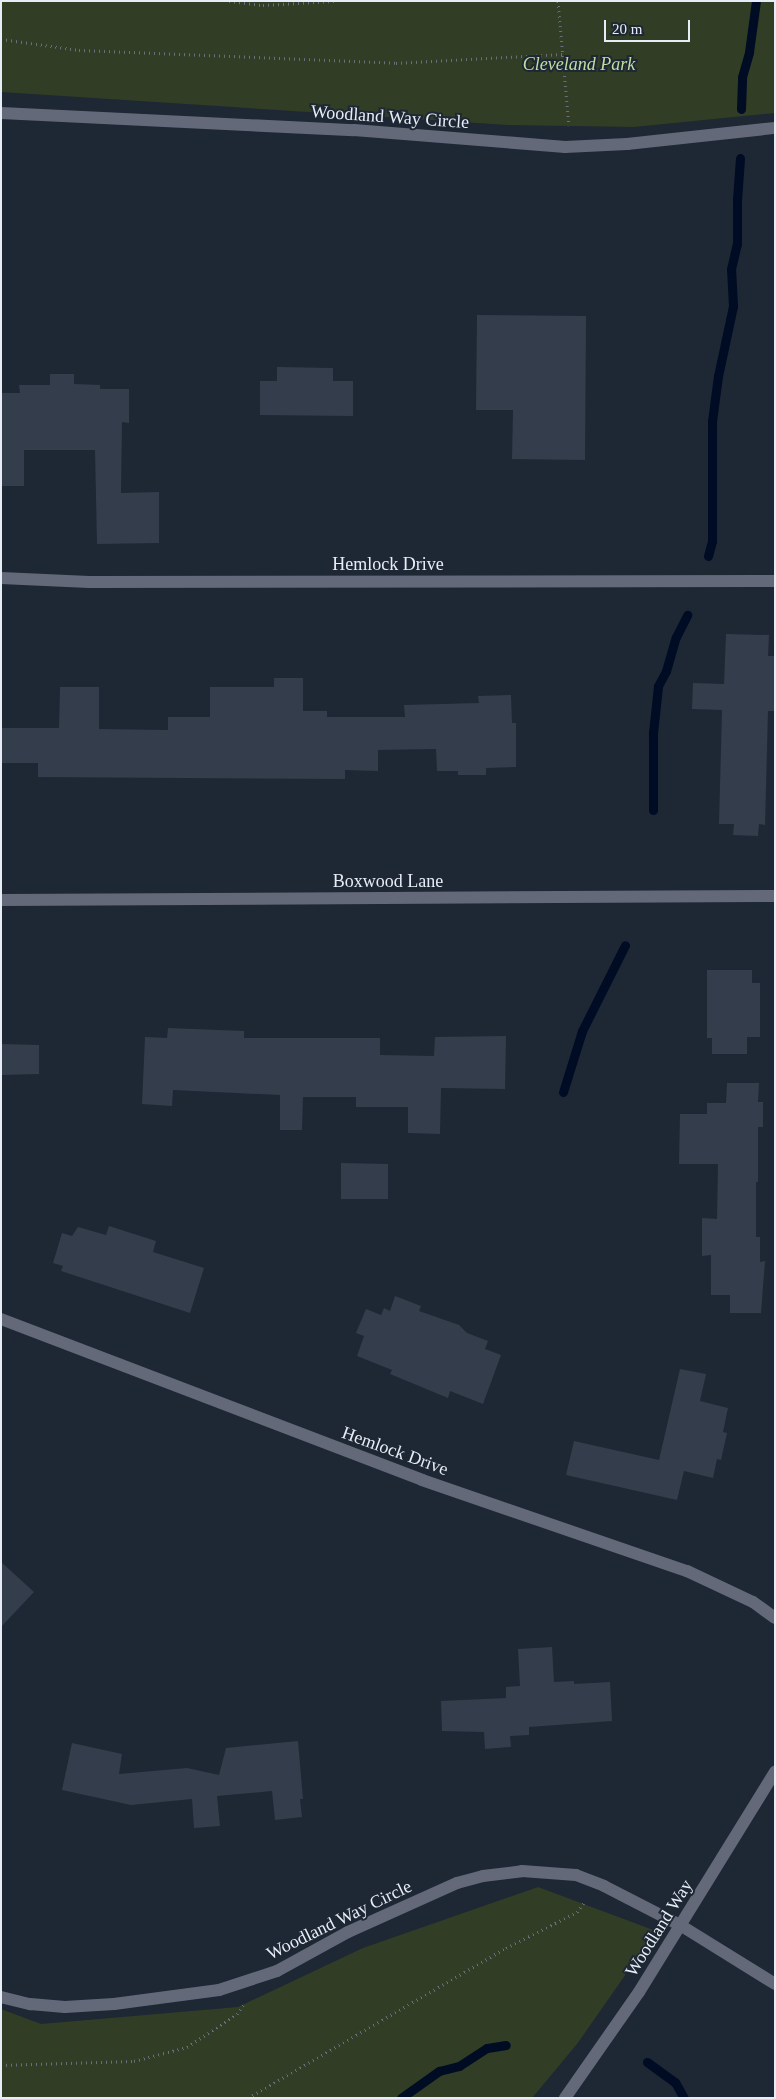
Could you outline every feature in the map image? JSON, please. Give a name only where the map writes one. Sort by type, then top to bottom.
[{"type":"street","name":"Woodland Way Circle","points":[[1,113],[354,130],[571,147],[675,140],[775,128]]},
{"type":"street","name":"Hemlock Drive","points":[[1,578],[89,582],[775,580]]},
{"type":"street","name":"Boxwood Lane","points":[[1,900],[775,896]]},
{"type":"street","name":"Hemlock Drive","points":[[1,1319],[422,1480],[687,1571],[753,1602],[775,1618]]},
{"type":"street","name":"Woodland Way","points":[[565,2098],[639,1992],[775,1772]]},
{"type":"street","name":"Woodland Way Circle","points":[[1,1997],[30,2004],[65,2007],[114,2004],[219,1990],[277,1971],[348,1932],[458,1883],[482,1876],[522,1871],[576,1875],[598,1883],[680,1925],[775,1984]]},
{"type":"path","points":[[229,1],[264,5],[334,1]]},
{"type":"path","points":[[558,1],[571,147]]},
{"type":"path","points":[[1,38],[79,50],[396,62],[563,54]]},
{"type":"path","points":[[248,2098],[506,1948],[577,1912],[598,1883]]},
{"type":"path","points":[[1,2065],[134,2061],[187,2047],[238,2014],[260,1976]]},
{"type":"green space","name":"Cleveland Park","points":[[1,1],[775,1],[775,113],[634,127],[508,125],[1,92]]},
{"type":"green space","points":[[538,1887],[656,1931],[577,2044],[532,2098],[1,2098],[1,2009],[41,2024],[238,2007],[363,1948]]},
{"type":"building","points":[[477,315],[586,316],[585,460],[512,459],[513,410],[476,410]]},
{"type":"building","points":[[277,367],[333,368],[333,381],[353,381],[353,416],[260,415],[260,381],[277,381]]},
{"type":"building","points":[[50,374],[74,374],[74,384],[100,385],[100,389],[129,389],[129,423],[122,422],[121,493],[159,492],[159,543],[97,544],[95,450],[24,450],[24,486],[1,486],[1,393],[20,393],[19,385],[50,385]]},
{"type":"building","points":[[726,634],[769,635],[768,656],[775,656],[775,711],[768,711],[765,825],[759,824],[758,836],[733,835],[734,824],[719,824],[722,710],[692,709],[693,683],[724,684]]},
{"type":"building","points":[[274,678],[303,678],[303,711],[327,711],[327,717],[405,717],[404,705],[479,703],[478,696],[511,695],[512,723],[516,723],[516,767],[486,768],[486,775],[458,775],[458,771],[437,771],[436,749],[378,750],[378,771],[345,770],[345,779],[38,777],[38,763],[1,763],[1,728],[59,728],[60,687],[99,687],[99,729],[168,730],[168,717],[210,717],[210,687],[274,687]]},
{"type":"building","points":[[707,970],[752,970],[752,983],[760,983],[760,1037],[747,1037],[747,1054],[712,1054],[712,1038],[707,1038]]},
{"type":"building","points":[[168,1028],[244,1031],[244,1038],[380,1038],[380,1055],[434,1056],[435,1037],[506,1036],[505,1089],[441,1088],[440,1134],[408,1133],[408,1107],[356,1107],[356,1097],[303,1097],[302,1130],[280,1130],[280,1095],[173,1090],[172,1106],[142,1104],[145,1037],[167,1038]]},
{"type":"building","points":[[1,1044],[39,1045],[39,1074],[1,1075]]},
{"type":"building","points":[[727,1083],[759,1083],[758,1102],[763,1102],[763,1127],[758,1127],[758,1182],[756,1182],[756,1237],[760,1237],[760,1262],[765,1261],[761,1313],[730,1313],[730,1295],[711,1295],[711,1255],[702,1256],[702,1218],[717,1219],[718,1164],[679,1164],[680,1114],[707,1114],[707,1103],[726,1103]]},
{"type":"building","points":[[341,1163],[388,1164],[388,1199],[341,1199]]},
{"type":"building","points":[[109,1226],[156,1241],[153,1252],[204,1268],[190,1313],[61,1271],[63,1266],[53,1263],[62,1233],[72,1236],[78,1227],[106,1235]]},
{"type":"building","points":[[395,1296],[421,1306],[419,1311],[459,1325],[467,1333],[488,1341],[485,1349],[501,1355],[483,1404],[450,1391],[448,1398],[390,1374],[392,1370],[357,1356],[364,1336],[356,1333],[366,1309],[381,1315],[384,1308],[390,1311]]},
{"type":"building","points":[[680,1369],[706,1374],[700,1401],[728,1408],[723,1432],[727,1433],[721,1460],[717,1459],[713,1478],[684,1471],[677,1500],[566,1475],[574,1441],[659,1460]]},
{"type":"building","points":[[1,1562],[34,1592],[1,1627]]},
{"type":"building","points":[[552,1647],[554,1682],[574,1681],[574,1684],[610,1682],[612,1721],[529,1727],[529,1735],[510,1736],[511,1747],[485,1749],[484,1732],[442,1731],[441,1701],[506,1698],[506,1687],[520,1686],[518,1649]]},
{"type":"building","points":[[298,1741],[303,1799],[300,1799],[302,1817],[275,1820],[272,1791],[217,1796],[220,1826],[194,1828],[192,1799],[131,1805],[62,1790],[72,1743],[122,1754],[119,1774],[187,1768],[219,1775],[226,1748]]},
{"type":"waterway","points":[[741,109],[742,77],[749,52],[756,1]]},
{"type":"waterway","points":[[708,556],[712,541],[712,421],[718,376],[733,306],[731,269],[737,244],[737,200],[740,158]]},
{"type":"waterway","points":[[653,810],[653,733],[658,686],[666,671],[676,637],[687,615]]},
{"type":"waterway","points":[[563,1092],[582,1031],[625,945]]},
{"type":"waterway","points":[[401,2098],[439,2071],[459,2066],[487,2048],[506,2045]]},
{"type":"waterway","points":[[647,2062],[675,2082],[684,2098]]}]
